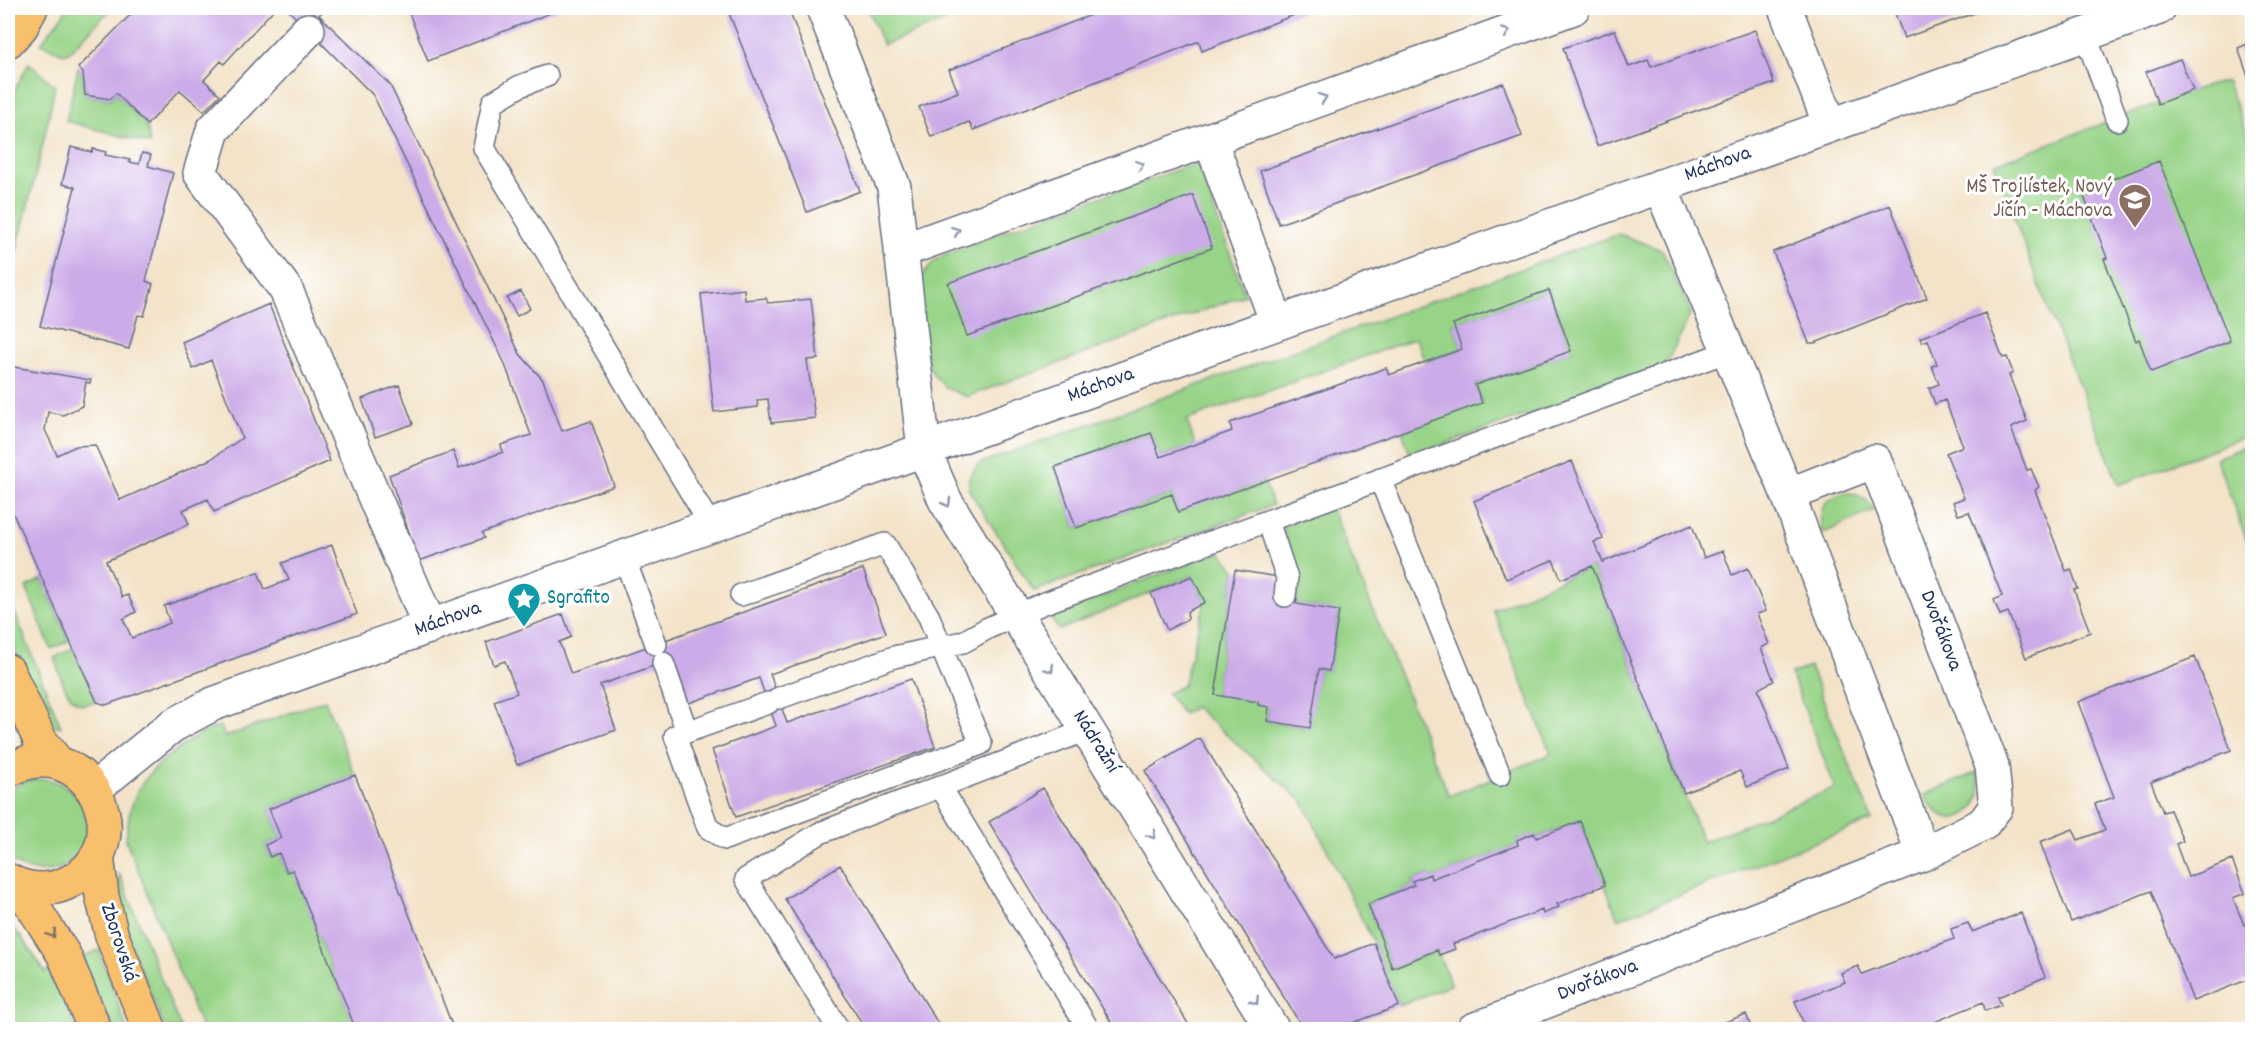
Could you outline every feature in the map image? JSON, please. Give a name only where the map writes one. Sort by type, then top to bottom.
[{"type":"main road","points":[[8,41],[21,27],[31,8]]},
{"type":"main road","points":[[8,671],[40,740],[58,763]]},
{"type":"main road","points":[[8,771],[31,762],[58,763],[74,770],[94,789],[104,817],[104,837],[97,855],[86,871],[60,886],[40,889],[13,883]]},
{"type":"main road","name":"Zborovská","points":[[97,855],[102,896],[112,936],[150,1029]]},
{"type":"main road","points":[[13,883],[64,955],[94,1029]]},
{"type":"street","points":[[823,8],[894,187],[924,450]]},
{"type":"street","points":[[901,251],[1573,8]]},
{"type":"street","points":[[1785,8],[1830,126]]},
{"type":"street","name":"Máchova","points":[[94,789],[172,726],[203,709],[2159,8]]},
{"type":"street","points":[[308,30],[213,130],[200,173],[286,290],[430,627]]},
{"type":"street","points":[[1210,139],[1277,323]]},
{"type":"street","points":[[1660,186],[1788,495],[1923,854]]},
{"type":"street","name":"Nádražní","points":[[924,450],[945,500],[1273,1029]]},
{"type":"street","name":"Dvořákova","points":[[1473,1029],[1923,854],[1983,824],[1996,807],[1992,766],[1875,461],[1788,495]]},
{"type":"lane","points":[[2085,34],[2117,120]]},
{"type":"lane","points":[[547,76],[520,86],[493,102],[484,147],[711,526]]},
{"type":"lane","points":[[741,595],[885,544],[929,617],[942,647],[981,744],[725,839],[708,828],[675,736],[894,657],[942,647],[963,642],[1016,615],[1729,351]]},
{"type":"lane","points":[[1380,479],[1500,775]]},
{"type":"lane","points":[[1268,521],[1287,578],[1285,596]]},
{"type":"lane","points":[[624,557],[687,732]]},
{"type":"lane","points":[[839,1029],[746,879],[820,833],[1087,730]]},
{"type":"lane","points":[[940,786],[1089,1029]]},
{"type":"green space","points":[[68,8],[112,8],[69,52],[63,54],[41,43]]},
{"type":"green space","points":[[868,8],[979,8],[883,45]]},
{"type":"green space","points":[[29,63],[55,86],[8,285],[8,103]]},
{"type":"green space","points":[[78,68],[83,73],[85,95],[110,99],[116,93],[147,125],[150,144],[66,121]]},
{"type":"green space","name":"MŠ Trojlístek, Nový Jičín - Máchova","points":[[2226,81],[2252,145],[2252,434],[2119,485],[2042,293],[1994,164],[2193,90]]},
{"type":"green space","points":[[1197,163],[1245,295],[966,397],[945,387],[933,374],[926,357],[919,290],[921,278],[935,260],[985,238]]},
{"type":"green space","points":[[1619,234],[1662,250],[1691,312],[1666,365],[1411,456],[1402,431],[1482,402],[1475,385],[1571,351],[1549,290],[1453,324],[1462,349],[1425,362],[1416,338],[1187,420],[1195,445],[1160,457],[1151,433],[1055,467],[1076,528],[1172,494],[1178,511],[1264,481],[1273,505],[1034,591],[969,490],[969,478],[978,464]]},
{"type":"green space","points":[[2252,444],[2252,545],[2249,547],[2216,458]]},
{"type":"green space","points":[[1848,493],[1863,498],[1874,510],[1822,534],[1821,518],[1827,501],[1832,497]]},
{"type":"green space","points":[[1331,507],[1449,796],[1551,754],[1493,610],[1592,566],[1703,842],[1835,788],[1791,674],[1810,667],[1872,820],[1618,919],[1580,821],[1536,838],[1533,834],[1517,840],[1518,845],[1431,879],[1429,874],[1412,881],[1414,885],[1368,904],[1392,968],[1437,950],[1451,985],[1399,1006],[1374,943],[1303,802],[1195,707],[1183,714],[1167,693],[1183,686],[1205,602],[1192,576],[1059,630],[1050,617],[1220,551],[1235,570],[1215,695],[1270,697],[1267,721],[1309,728],[1319,669],[1329,671],[1339,612],[1296,604],[1300,579],[1282,527]]},
{"type":"green space","points":[[42,579],[69,641],[51,649],[26,587]]},
{"type":"green space","points":[[9,598],[61,727],[50,724],[34,701],[8,633]]},
{"type":"green space","points":[[73,648],[97,701],[87,704],[76,702],[67,692],[54,658]]},
{"type":"green space","points":[[325,700],[355,775],[269,809],[281,838],[265,845],[270,857],[279,853],[287,872],[293,870],[356,1029],[202,1029],[126,840],[128,819],[134,799],[148,776],[159,765],[196,737],[220,726],[225,737]]},
{"type":"green space","points":[[1977,772],[1980,786],[1979,797],[1975,806],[1966,814],[1953,818],[1941,815],[1924,795]]},
{"type":"green space","points":[[34,779],[55,782],[71,791],[82,805],[86,822],[85,839],[78,854],[65,865],[45,871],[25,868],[8,857],[8,792],[21,783]]},
{"type":"green space","points":[[119,873],[181,1029],[165,1029],[117,911]]},
{"type":"green space","points":[[8,923],[22,938],[45,972],[52,969],[76,1029],[8,1029]]},
{"type":"green space","points":[[99,950],[127,1029],[113,1029],[80,958]]},
{"type":"building","points":[[137,8],[275,8],[224,64],[221,61],[204,80],[220,95],[204,111],[180,90],[147,125],[116,93],[110,99],[85,95],[83,73],[78,68]]},
{"type":"building","points":[[286,8],[326,8],[319,15],[390,85],[520,354],[543,380],[562,431],[591,421],[614,486],[482,533],[484,538],[419,561],[389,475],[453,451],[459,468],[503,452],[501,445],[531,435],[504,362],[373,95]]},
{"type":"building","points":[[407,8],[563,8],[428,61]]},
{"type":"building","points":[[727,8],[788,8],[860,191],[807,212]]},
{"type":"building","points":[[1109,8],[1312,8],[1202,51],[1199,41],[973,130],[969,122],[931,137],[919,107],[958,92],[949,70]]},
{"type":"building","points":[[1893,8],[1989,8],[1904,38]]},
{"type":"building","points":[[1615,30],[1629,67],[1648,60],[1651,67],[1755,30],[1774,83],[1597,146],[1563,48]]},
{"type":"building","points":[[2252,42],[2252,88],[2238,48]]},
{"type":"building","points":[[2180,59],[2193,90],[2158,104],[2146,72]]},
{"type":"building","points":[[1503,83],[1522,136],[1279,224],[1260,171]]},
{"type":"building","points":[[71,147],[92,152],[93,149],[106,152],[105,155],[139,164],[142,153],[151,155],[148,166],[173,173],[146,281],[153,284],[144,316],[138,315],[129,349],[40,326],[75,187],[62,184]]},
{"type":"building","points":[[2159,161],[2230,341],[2151,372],[2139,339],[2136,341],[2104,259],[2107,258],[2082,191]]},
{"type":"building","points":[[1193,195],[1212,248],[967,336],[948,283]]},
{"type":"building","points":[[1890,205],[1927,298],[1815,343],[1809,343],[1773,252]]},
{"type":"building","points":[[744,289],[745,300],[766,298],[768,303],[811,299],[818,359],[807,360],[815,418],[771,423],[768,399],[757,400],[758,407],[714,412],[701,294]]},
{"type":"building","points":[[1549,290],[1571,351],[1475,385],[1482,403],[1178,512],[1172,494],[1076,528],[1055,467],[1151,433],[1160,457],[1232,431],[1230,423],[1386,368],[1389,375],[1462,349],[1453,324]]},
{"type":"building","points":[[521,291],[530,309],[517,316],[507,298]]},
{"type":"building","points":[[269,304],[330,461],[214,512],[208,499],[183,510],[189,524],[106,561],[122,597],[128,595],[136,612],[123,619],[132,638],[170,623],[164,606],[258,572],[265,589],[289,580],[282,563],[332,545],[357,614],[106,705],[97,702],[8,502],[8,366],[91,380],[90,383],[86,382],[82,406],[63,415],[48,412],[45,430],[57,455],[76,446],[95,445],[120,500],[211,459],[242,438],[211,360],[193,369],[182,342]]},
{"type":"building","points":[[1985,313],[2003,358],[2007,357],[2013,373],[2009,375],[2027,421],[2011,428],[2027,470],[2031,469],[2039,487],[2035,490],[2066,571],[2071,569],[2078,589],[2074,590],[2090,632],[2026,658],[2008,612],[2000,615],[1994,600],[2002,596],[1969,512],[1958,515],[1953,502],[1964,498],[1946,453],[1963,446],[1945,400],[1935,404],[1929,388],[1939,384],[1932,366],[1937,364],[1928,340],[1922,342],[1920,338]]},
{"type":"building","points":[[399,385],[413,424],[375,437],[362,399]]},
{"type":"building","points":[[1572,461],[1603,539],[1594,542],[1603,562],[1692,525],[1704,558],[1723,551],[1732,575],[1748,568],[1766,611],[1757,614],[1769,644],[1761,648],[1774,681],[1758,689],[1789,769],[1747,787],[1740,771],[1684,793],[1592,566],[1561,579],[1553,560],[1506,579],[1474,501]]},
{"type":"building","points":[[863,569],[886,633],[770,674],[787,723],[911,679],[935,747],[736,817],[712,750],[776,726],[759,678],[689,703],[673,659],[600,685],[616,730],[517,765],[494,701],[517,693],[505,661],[494,665],[486,642],[563,614],[571,637],[559,642],[571,674]]},
{"type":"building","points":[[1235,570],[1278,577],[1285,596],[1297,598],[1296,604],[1339,611],[1329,671],[1319,669],[1310,728],[1267,721],[1269,707],[1258,705],[1258,702],[1215,695]]},
{"type":"building","points":[[1192,576],[1205,602],[1187,612],[1188,619],[1167,630],[1151,593]]},
{"type":"building","points":[[2195,657],[2231,750],[2151,782],[2163,812],[2170,810],[2183,841],[2176,844],[2188,877],[2232,860],[2245,893],[2233,898],[2244,925],[2252,922],[2252,978],[2193,1001],[2151,891],[2071,922],[2040,842],[2073,829],[2078,840],[2105,830],[2095,804],[2114,797],[2078,702]]},
{"type":"building","points":[[1200,738],[1334,959],[1374,943],[1399,1006],[1334,1030],[1304,1030],[1145,771]]},
{"type":"building","points":[[355,775],[454,1030],[356,1030],[293,870],[287,872],[279,853],[270,857],[265,845],[281,838],[269,809]]},
{"type":"building","points":[[1043,788],[1192,1030],[1116,1030],[1087,983],[989,822]]},
{"type":"building","points":[[1580,821],[1605,885],[1557,904],[1559,907],[1543,914],[1542,910],[1453,944],[1455,949],[1439,955],[1437,950],[1392,968],[1368,904],[1414,885],[1412,881],[1430,874],[1431,879],[1518,845],[1517,840],[1534,833],[1536,838]]},
{"type":"building","points":[[840,865],[942,1030],[866,1030],[785,899]]},
{"type":"building","points":[[2021,913],[2045,977],[1998,997],[2001,1005],[1985,1011],[1983,1002],[1915,1030],[1806,1030],[1795,1001],[1845,982],[1841,973],[1858,966],[1862,974],[1954,939],[1951,929],[1968,923],[1972,932]]},
{"type":"building","points":[[1746,1014],[1752,1030],[1707,1030],[1707,1029]]},
{"type":"place","name":"MŠ Trojlístek, Nový Jičín - Máchova","points":[[2135,229]]},
{"type":"place","name":"Sgrafito","points":[[524,628]]}]
